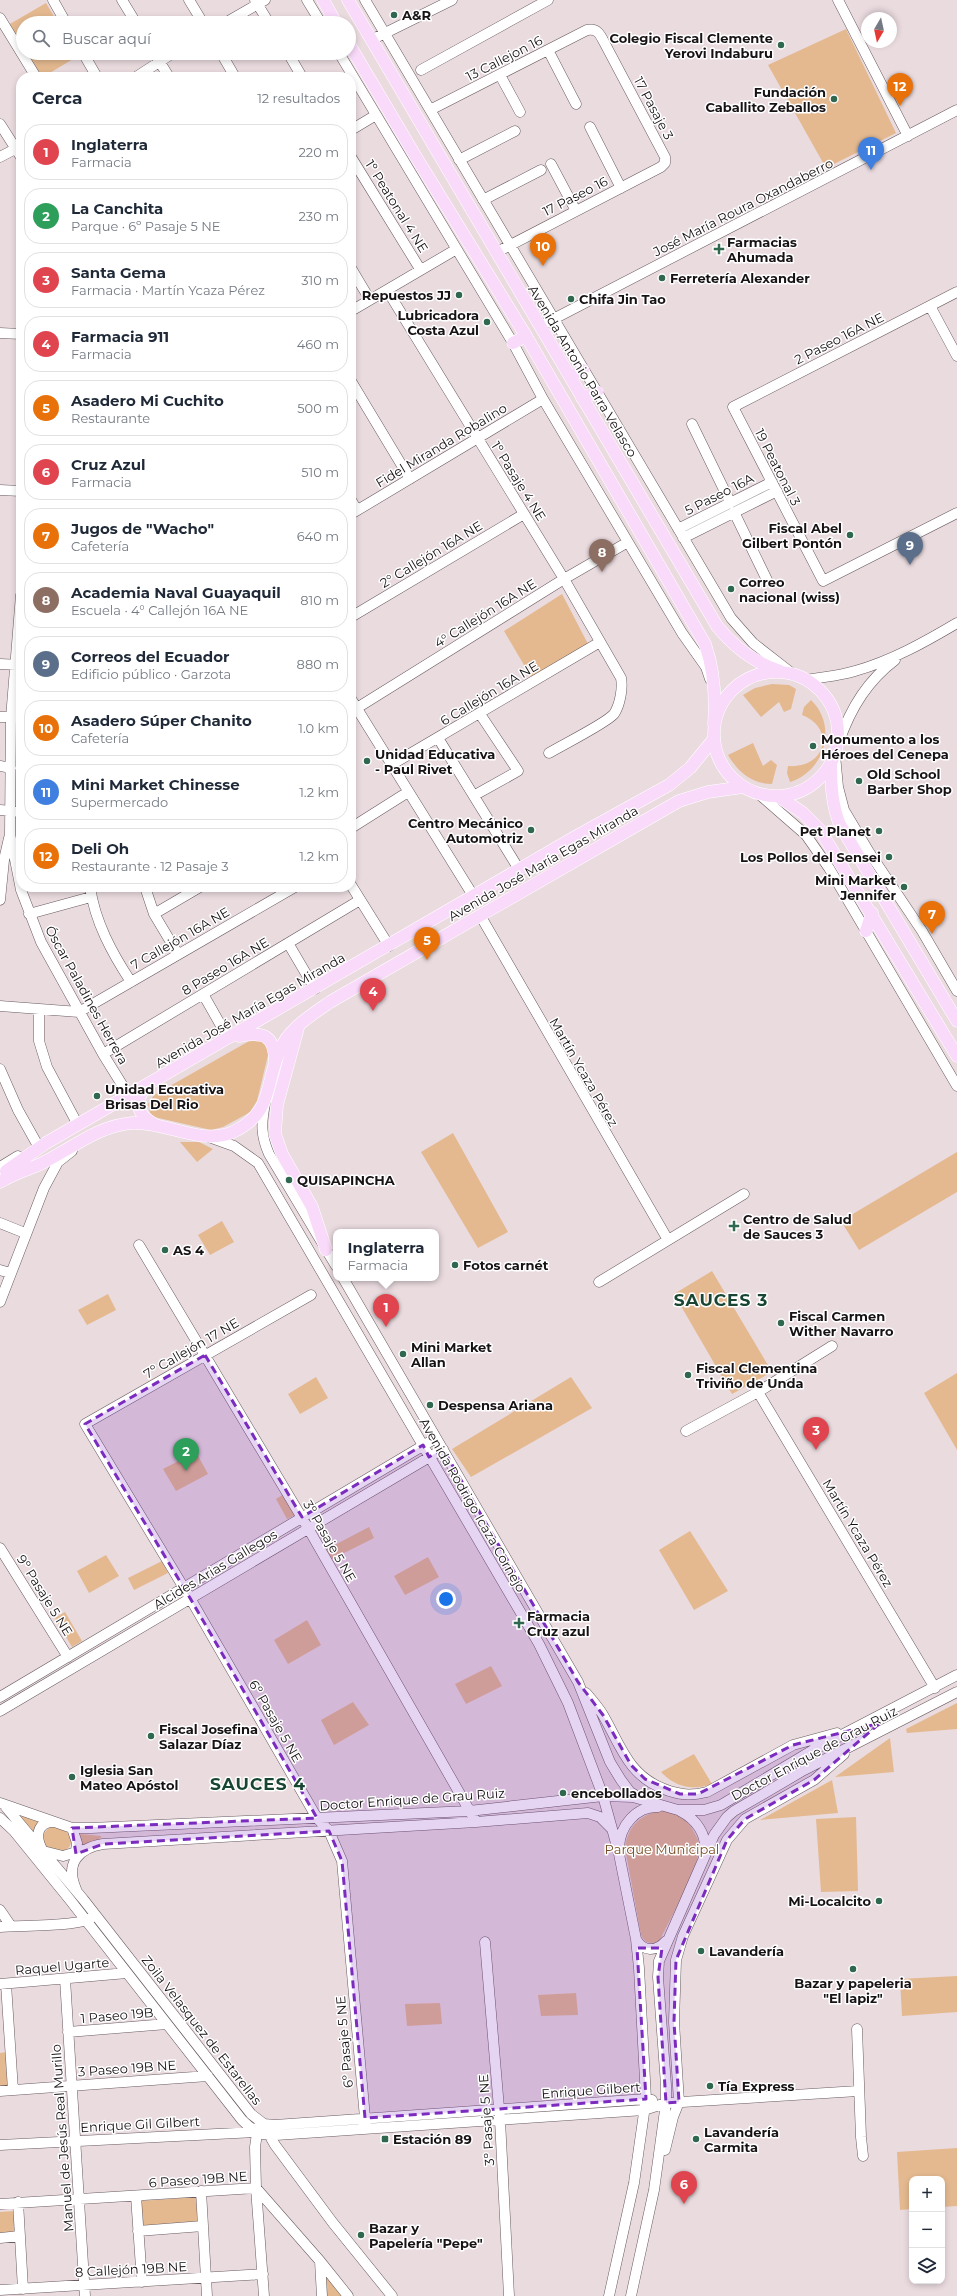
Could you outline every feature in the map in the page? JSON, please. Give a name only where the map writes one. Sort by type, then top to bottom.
[{"type":"main road","points":[[323,0],[332,16]]},
{"type":"main road","name":"Avenida Antonio Parra Velasco","points":[[348,0],[718,626],[741,650],[768,668],[780,672]]},
{"type":"main road","points":[[356,57],[410,161],[526,336],[705,644],[710,658],[716,694],[714,724],[713,740],[717,756],[725,770],[743,787],[760,794],[779,797],[800,792],[815,783],[833,759],[839,742],[838,723],[832,706],[821,691],[806,680],[794,675],[780,672],[764,672],[739,684],[727,695],[719,708],[714,724]]},
{"type":"main road","points":[[513,343],[526,336]]},
{"type":"main road","points":[[571,376],[583,370]]},
{"type":"main road","points":[[582,398],[597,392]]},
{"type":"main road","name":"Avenida José María Egas Miranda","points":[[0,1174],[42,1143],[78,1125],[520,871],[574,837],[669,785],[690,768],[713,740]]},
{"type":"main road","points":[[833,759],[834,805],[840,825],[957,1020]]},
{"type":"main road","name":"Avenida José María Egas Miranda","points":[[0,1182],[16,1172],[36,1166],[94,1134],[130,1123],[155,1125],[202,1135],[220,1135],[233,1132],[255,1118],[266,1098],[275,1062],[283,1044],[299,1026],[330,1002],[679,801],[708,792],[743,787]]},
{"type":"main road","points":[[779,797],[803,813],[820,830],[872,912],[957,1056]]},
{"type":"main road","points":[[866,931],[872,912]]},
{"type":"main road","points":[[299,1026],[277,1105],[275,1134],[282,1154],[312,1207],[326,1250]]},
{"type":"main road","points":[[230,1038],[252,1033],[264,1035],[273,1045],[275,1062]]},
{"type":"main road","points":[[149,1084],[140,1096],[138,1108],[142,1116],[155,1125]]},
{"type":"street","points":[[53,0],[62,16]]},
{"type":"street","points":[[122,0],[132,16]]},
{"type":"street","points":[[189,0],[199,16]]},
{"type":"street","points":[[307,0],[317,16]]},
{"type":"street","name":"Avenida Antonio Parra Velasco","points":[[365,0],[731,618],[753,643],[794,675]]},
{"type":"street","points":[[371,40],[452,0]]},
{"type":"street","points":[[421,70],[548,0]]},
{"type":"street","points":[[838,0],[908,136]]},
{"type":"street","points":[[236,16],[259,1],[266,16]]},
{"type":"street","points":[[0,18],[16,44]]},
{"type":"street","name":"13 Callejon 16","points":[[430,110],[591,29]]},
{"type":"street","name":"17 Pasaje 3","points":[[591,29],[599,33],[604,42],[665,157],[665,163]]},
{"type":"street","points":[[548,50],[576,104]]},
{"type":"street","points":[[26,60],[33,72]]},
{"type":"street","points":[[87,60],[94,72]]},
{"type":"street","points":[[141,72],[154,60]]},
{"type":"street","points":[[159,60],[166,72]]},
{"type":"street","points":[[224,60],[232,72]]},
{"type":"street","points":[[292,60],[299,72]]},
{"type":"street","points":[[343,60],[350,72]]},
{"type":"street","points":[[500,75],[520,112]]},
{"type":"street","points":[[356,81],[376,115],[410,161],[455,250],[513,343],[543,399],[682,633],[706,667],[716,694]]},
{"type":"street","name":"José María Roura Oxandaberro","points":[[540,326],[957,110]]},
{"type":"street","points":[[356,127],[376,115]]},
{"type":"street","points":[[0,124],[16,146]]},
{"type":"street","points":[[590,127],[621,188]]},
{"type":"street","points":[[459,160],[515,131]]},
{"type":"street","points":[[0,158],[16,151]]},
{"type":"street","name":"17 Paseo 16","points":[[497,252],[662,167],[665,163]]},
{"type":"street","points":[[552,164],[576,211]]},
{"type":"street","name":"1º Peatonal 4 NE","points":[[356,165],[420,269]]},
{"type":"street","points":[[483,200],[541,170]]},
{"type":"street","points":[[356,308],[420,269],[455,250]]},
{"type":"street","points":[[356,276],[370,300]]},
{"type":"street","name":"1º Pasaje 4 NE","points":[[387,290],[564,579],[619,673],[622,688],[618,705],[612,716],[549,753]]},
{"type":"street","name":"2 Paseo 16A NE","points":[[733,407],[957,292]]},
{"type":"street","points":[[930,306],[957,356]]},
{"type":"street","points":[[0,333],[16,334]]},
{"type":"street","points":[[356,389],[410,478]]},
{"type":"street","name":"Fidel Miranda Robalino","points":[[356,511],[543,399]]},
{"type":"street","name":"19 Peatonal 3","points":[[733,407],[823,581],[957,513]]},
{"type":"street","points":[[692,424],[730,502]]},
{"type":"street","name":"5 Paseo 16A","points":[[680,534],[730,502],[772,482]]},
{"type":"street","points":[[0,490],[16,491]]},
{"type":"street","name":"5 Paseo 16A","points":[[680,534],[734,512],[777,491]]},
{"type":"street","points":[[734,512],[767,580]]},
{"type":"street","name":"2° Callejón 16A NE","points":[[356,614],[524,514]]},
{"type":"street","name":"4° Callejón 16A NE","points":[[357,708],[564,579],[628,542]]},
{"type":"street","points":[[806,680],[853,672],[875,665],[911,648],[957,622]]},
{"type":"street","points":[[946,629],[957,631]]},
{"type":"street","name":"6 Callejón 16A NE","points":[[392,765],[600,642]]},
{"type":"street","points":[[839,742],[847,719],[862,692],[887,666],[911,648]]},
{"type":"street","points":[[0,664],[16,666]]},
{"type":"street","points":[[357,708],[474,897]]},
{"type":"street","points":[[475,795],[518,771],[480,714]]},
{"type":"street","points":[[0,717],[16,718]]},
{"type":"street","name":"Óscar Paladines Herrera","points":[[16,718],[5,811],[16,865]]},
{"type":"street","points":[[438,738],[475,795],[520,871]]},
{"type":"street","points":[[833,759],[844,810],[922,932],[957,991]]},
{"type":"street","points":[[0,766],[11,768]]},
{"type":"street","points":[[356,825],[408,792]]},
{"type":"street","points":[[760,794],[806,835],[829,868],[957,1086]]},
{"type":"street","points":[[5,811],[16,812]]},
{"type":"street","points":[[0,900],[2,860],[10,834]]},
{"type":"street","name":"Óscar Paladines Herrera","points":[[22,892],[41,942],[102,1054],[128,1096]]},
{"type":"street","points":[[29,914],[90,892],[108,946],[130,982]]},
{"type":"street","points":[[147,892],[154,914],[178,954]]},
{"type":"street","points":[[154,914],[191,892]]},
{"type":"street","name":"7 Callejón 16A NE","points":[[79,1012],[286,892]]},
{"type":"street","points":[[355,892],[389,946]]},
{"type":"street","name":"8 Paseo 16A NE","points":[[102,1054],[360,900]]},
{"type":"street","name":"Martín Ycaza Pérez","points":[[480,915],[508,967],[668,1240]]},
{"type":"street","points":[[288,943],[315,989]]},
{"type":"street","points":[[937,986],[957,991]]},
{"type":"street","points":[[203,994],[230,1038]]},
{"type":"street","points":[[0,1006],[79,1012]]},
{"type":"street","points":[[39,1010],[39,1041],[47,1066],[78,1125]]},
{"type":"street","points":[[0,1069],[18,1110],[42,1143],[0,1167]]},
{"type":"street","points":[[266,1098],[262,1126],[264,1144],[274,1164],[333,1261]]},
{"type":"street","points":[[0,1302],[25,1233],[44,1188],[58,1162],[94,1134]]},
{"type":"street","name":"Avenida Rodrigo Icaza Cornejo","points":[[202,1135],[234,1146],[258,1163],[539,1644],[568,1703],[603,1796],[614,1832],[636,1939],[646,2099],[634,2183],[609,2296]]},
{"type":"street","points":[[0,1189],[36,1166]]},
{"type":"street","points":[[599,1282],[744,1194]]},
{"type":"street","points":[[0,1222],[25,1233]]},
{"type":"street","name":"3º Pasaje 5 NE","points":[[139,1245],[302,1517],[476,1822]]},
{"type":"street","points":[[0,1270],[10,1273]]},
{"type":"street","name":"Avenida Rodrigo Icaza Cornejo","points":[[345,1281],[578,1682],[614,1768],[630,1792],[649,1802]]},
{"type":"street","name":"7º Callejón 17 NE","points":[[85,1424],[311,1295]]},
{"type":"street","points":[[686,1431],[758,1392],[832,1346]]},
{"type":"street","name":"Martín Ycaza Pérez","points":[[758,1392],[935,1688]]},
{"type":"street","name":"6º Pasaje 5 NE","points":[[85,1424],[190,1598],[317,1818],[329,1831],[342,1861],[366,2129]]},
{"type":"street","name":"Alcides Arias Gallegos","points":[[0,1697],[436,1438]]},
{"type":"street","name":"Alcides Arias Gallegos","points":[[0,1712],[443,1449]]},
{"type":"street","name":"9º Pasaje 5 NE","points":[[0,1548],[68,1656]]},
{"type":"street","name":"Doctor Enrique de Grau Ruiz","points":[[0,1803],[72,1828],[470,1811],[603,1796],[625,1796],[678,1810],[704,1810],[721,1805],[807,1754],[935,1688],[957,1675]]},
{"type":"street","name":"Doctor Enrique de Grau Ruiz","points":[[578,1682],[603,1715],[621,1750],[637,1773],[657,1786],[680,1794],[691,1795],[707,1792],[793,1745],[854,1729]]},
{"type":"street","name":"Doctor Enrique de Grau Ruiz","points":[[704,1858],[719,1827],[734,1811],[804,1770],[957,1692]]},
{"type":"street","points":[[656,2173],[664,2151],[672,2117],[679,2102],[674,2022],[676,1960],[684,1936],[727,1840],[745,1819],[814,1780],[856,1744]]},
{"type":"street","name":"Zoila Velasquez de Estarellas","points":[[0,1803],[10,1810],[79,1894],[262,2122],[269,2136],[333,2223],[392,2296]]},
{"type":"street","points":[[619,1854],[621,1834],[634,1815],[647,1808],[666,1807]]},
{"type":"street","points":[[631,2296],[656,2173],[666,2103],[658,1976],[661,1954],[704,1858],[705,1848],[702,1833],[692,1819],[678,1810]]},
{"type":"street","name":"Doctor Enrique de Grau Ruiz","points":[[78,1855],[103,1844],[476,1822],[590,1813],[600,1817],[614,1832]]},
{"type":"street","name":"Zoila Velasquez de Estarellas","points":[[0,1818],[14,1831],[246,2124],[256,2132]]},
{"type":"street","points":[[55,1822],[45,1824],[38,1831],[38,1841],[43,1851],[56,1856],[78,1855]]},
{"type":"street","points":[[72,1828],[77,1843],[78,1855],[73,1880],[79,1894]]},
{"type":"street","points":[[0,1910],[11,1926]]},
{"type":"street","points":[[0,1926],[86,1921],[95,1915]]},
{"type":"street","points":[[636,1939],[642,1947],[650,1949],[658,1948],[667,1940]]},
{"type":"street","name":"3º Pasaje 5 NE","points":[[485,1942],[500,2120],[509,2296]]},
{"type":"street","name":"Raquel Ugarte","points":[[3,1984],[127,1973]]},
{"type":"street","name":"Manuel de Jesús Real Murillo","points":[[65,1979],[85,2296]]},
{"type":"street","points":[[3,1984],[5,2045],[13,2090]]},
{"type":"street","name":"1 Paseo 19B","points":[[68,2032],[167,2024]]},
{"type":"street","points":[[857,2029],[858,2091],[863,2156]]},
{"type":"street","name":"3 Paseo 19B NE","points":[[0,2091],[71,2084],[208,2076]]},
{"type":"street","points":[[666,2103],[858,2091]]},
{"type":"street","name":"Enrique Gilbert","points":[[262,2122],[275,2125],[646,2099],[666,2103]]},
{"type":"street","name":"Enrique Gilbert","points":[[269,2136],[644,2110],[666,2103]]},
{"type":"street","points":[[262,2122],[256,2132],[256,2188],[264,2296]]},
{"type":"street","points":[[256,2132],[269,2136]]},
{"type":"street","name":"Enrique Gil Gilbert","points":[[0,2145],[256,2132]]},
{"type":"street","name":"6 Paseo 19B NE","points":[[0,2204],[256,2188],[320,2261],[348,2296]]},
{"type":"street","points":[[201,2191],[207,2296]]},
{"type":"street","points":[[136,2196],[142,2282]]},
{"type":"street","points":[[18,2202],[23,2289]]},
{"type":"street","points":[[138,2231],[203,2226]]},
{"type":"street","points":[[0,2238],[20,2236]]},
{"type":"street","points":[[320,2261],[322,2296]]},
{"type":"street","name":"8 Callejón 19B NE","points":[[0,2290],[263,2274]]},
{"type":"highlighted area","points":[[205,1355],[302,1517],[423,1445],[429,1457],[443,1449],[578,1682],[603,1715],[631,1765],[645,1779],[680,1794],[698,1794],[793,1745],[880,1723],[814,1780],[745,1819],[727,1840],[676,1960],[674,2022],[679,2102],[666,2103],[658,1977],[662,1948],[637,1948],[646,2099],[365,2118],[342,1861],[329,1831],[103,1844],[76,1854],[72,1828],[317,1818],[190,1598],[85,1424]]},
{"type":"green space","points":[[46,3],[54,16],[24,16]]},
{"type":"green space","points":[[16,20],[16,39],[8,25]]},
{"type":"green space","name":"Fundación Caballito Zeballos","points":[[846,29],[896,133],[826,168],[768,65]]},
{"type":"green space","points":[[28,60],[71,60],[51,72],[36,72]]},
{"type":"green space","points":[[562,594],[588,644],[531,677],[504,631]]},
{"type":"green space","points":[[772,684],[789,685],[796,689],[791,709],[784,712],[779,702],[761,717],[743,695],[755,688]]},
{"type":"green space","points":[[811,700],[819,711],[824,722],[824,747],[812,768],[802,776],[790,782],[787,773],[788,766],[801,765],[811,761],[818,755],[822,747],[823,738],[820,729],[813,721],[802,715],[804,707]]},
{"type":"green space","points":[[753,743],[763,766],[771,760],[777,765],[772,784],[758,782],[746,776],[736,767],[728,755]]},
{"type":"green space","points":[[251,1040],[263,1041],[269,1051],[257,1101],[250,1112],[223,1127],[211,1130],[154,1117],[150,1113],[148,1104],[154,1095]]},
{"type":"green space","points":[[453,1133],[508,1232],[478,1248],[421,1152]]},
{"type":"green space","points":[[180,1142],[199,1142],[213,1149],[197,1162]]},
{"type":"green space","points":[[957,1152],[957,1192],[859,1250],[841,1221]]},
{"type":"green space","points":[[222,1221],[234,1242],[210,1255],[198,1235]]},
{"type":"green space","points":[[712,1271],[772,1372],[732,1394],[674,1294]]},
{"type":"green space","points":[[108,1294],[116,1310],[87,1325],[78,1310]]},
{"type":"green space","points":[[957,1373],[957,1450],[924,1393]]},
{"type":"green space","points":[[316,1377],[328,1398],[300,1414],[288,1394]]},
{"type":"green space","points":[[571,1377],[592,1408],[471,1477],[452,1449]]},
{"type":"green space","points":[[196,1452],[208,1474],[176,1491],[163,1469]]},
{"type":"green space","points":[[284,1494],[295,1515],[287,1519],[276,1499]]},
{"type":"green space","points":[[369,1527],[374,1538],[330,1560],[325,1550]]},
{"type":"green space","points":[[690,1531],[728,1591],[694,1610],[659,1550]]},
{"type":"green space","points":[[106,1555],[119,1576],[89,1593],[77,1571]]},
{"type":"green space","points":[[428,1557],[439,1577],[405,1595],[394,1576]]},
{"type":"green space","points":[[162,1561],[168,1573],[134,1590],[128,1578]]},
{"type":"green space","points":[[65,1612],[82,1641],[72,1647],[55,1618]]},
{"type":"green space","points":[[307,1620],[321,1645],[288,1664],[274,1640]]},
{"type":"green space","points":[[491,1666],[502,1686],[466,1704],[455,1684]]},
{"type":"green space","points":[[353,1702],[369,1725],[334,1745],[321,1720]]},
{"type":"green space","points":[[957,1703],[957,1729],[907,1733],[906,1729]]},
{"type":"green space","points":[[890,1738],[894,1772],[835,1777]]},
{"type":"green space","points":[[694,1754],[712,1784],[698,1787],[685,1786],[672,1781],[661,1772]]},
{"type":"green space","points":[[832,1780],[838,1813],[760,1820]]},
{"type":"green space","name":"Parque Municipal","points":[[663,1810],[675,1813],[689,1824],[698,1840],[699,1853],[691,1877],[660,1940],[654,1943],[649,1943],[641,1935],[625,1848],[629,1833],[637,1822],[648,1814]]},
{"type":"green space","points":[[23,1815],[41,1821],[37,1824],[34,1832],[21,1817]]},
{"type":"green space","points":[[856,1817],[858,1891],[821,1892],[816,1819]]},
{"type":"green space","points":[[50,1826],[64,1830],[69,1834],[71,1837],[71,1842],[67,1849],[61,1851],[46,1848],[42,1836]]},
{"type":"green space","points":[[80,1834],[101,1836],[101,1838],[82,1847]]},
{"type":"green space","points":[[957,1976],[957,2012],[902,2016],[900,1979]]},
{"type":"green space","points":[[576,1993],[578,2015],[541,2016],[538,1995]]},
{"type":"green space","points":[[440,2003],[442,2024],[407,2026],[405,2004]]},
{"type":"green space","points":[[6,2052],[8,2088],[0,2089],[0,2053]]},
{"type":"green space","points":[[957,2148],[957,2206],[945,2207],[945,2176],[909,2176],[909,2209],[900,2210],[897,2152]]},
{"type":"green space","points":[[198,2197],[199,2223],[141,2226],[140,2201]]},
{"type":"green space","points":[[15,2211],[17,2234],[0,2235],[0,2212]]},
{"type":"green space","points":[[324,2273],[342,2296],[325,2296]]},
{"type":"place","name":"A&R","points":[[394,15]]},
{"type":"place","name":"Colegio Fiscal Clemente Yerovi Indaburu","points":[[781,45]]},
{"type":"place","name":"Fundación Caballito Zeballos","points":[[834,99]]},
{"type":"place","name":"Deli Oh","points":[[900,106]]},
{"type":"place","name":"Mini Market Chinesse","points":[[871,170]]},
{"type":"place","name":"Farmacias Ahumada","points":[[719,249]]},
{"type":"place","name":"Asadero Súper Chanito","points":[[543,266]]},
{"type":"place","name":"Ferretería Alexander","points":[[662,278]]},
{"type":"place","name":"Repuestos JJ","points":[[459,295]]},
{"type":"place","name":"Chifa Jin Tao","points":[[571,299]]},
{"type":"place","name":"Lubricadora Costa Azul","points":[[487,322]]},
{"type":"place","name":"Fiscal Abel Gilbert Pontón","points":[[850,535]]},
{"type":"place","name":"Correos del Ecuador","points":[[910,565]]},
{"type":"place","name":"Academia Naval Guayaquil","points":[[602,572]]},
{"type":"place","name":"Correo nacional (wiss)","points":[[731,589]]},
{"type":"place","name":"Monumento a los Héroes del Cenepa","points":[[813,746]]},
{"type":"place","name":"Unidad Educativa - Paul Rivet","points":[[367,761]]},
{"type":"place","name":"Old School Barber Shop","points":[[859,781]]},
{"type":"place","name":"Centro Mecánico Automotriz","points":[[531,830]]},
{"type":"place","name":"Pet Planet","points":[[879,831]]},
{"type":"place","name":"Los Pollos del Sensei","points":[[889,857]]},
{"type":"place","name":"Mini Market Jennifer","points":[[904,887]]},
{"type":"place","name":"Jugos de \"Wacho\"","points":[[932,934]]},
{"type":"place","name":"Asadero Mi Cuchito","points":[[427,960]]},
{"type":"place","name":"Farmacia 911","points":[[373,1011]]},
{"type":"place","name":"Unidad Ecucativa Brisas Del Rio","points":[[97,1096]]},
{"type":"place","name":"QUISAPINCHA","points":[[289,1180]]},
{"type":"place","name":"Centro de Salud de Sauces 3","points":[[734,1226]]},
{"type":"place","name":"AS 4","points":[[165,1250]]},
{"type":"place","name":"Fotos carnét","points":[[455,1265]]},
{"type":"place","name":"Fiscal Carmen Wither Navarro","points":[[781,1323]]},
{"type":"place","name":"Inglaterra","points":[[386,1327]]},
{"type":"place","name":"Mini Market Allan","points":[[403,1354]]},
{"type":"place","name":"Fiscal Clementina Triviño de Unda","points":[[688,1375]]},
{"type":"place","name":"Despensa Ariana","points":[[430,1405]]},
{"type":"place","name":"Santa Gema","points":[[816,1450]]},
{"type":"place","name":"La Canchita","points":[[186,1471]]},
{"type":"place","name":"Farmacia Cruz azul","points":[[519,1623]]},
{"type":"place","name":"Fiscal Josefina Salazar Díaz","points":[[151,1736]]},
{"type":"place","name":"Iglesia San Mateo Apóstol","points":[[72,1777]]},
{"type":"place","name":"encebollados","points":[[563,1793]]},
{"type":"place","name":"Mi-Localcito","points":[[879,1901]]},
{"type":"place","name":"Lavandería","points":[[701,1951]]},
{"type":"place","name":"Bazar y papeleria \"El lapiz\"","points":[[853,1969]]},
{"type":"place","name":"Tía Express","points":[[710,2086]]},
{"type":"place","name":"Estación 89","points":[[385,2139]]},
{"type":"place","name":"Lavandería Carmita","points":[[696,2139]]},
{"type":"place","name":"Cruz Azul","points":[[684,2204]]},
{"type":"place","name":"Bazar y Papelería \"Pepe\"","points":[[361,2235]]},
{"type":"district","name":"SAUCES 3","points":[[721,1300]]},
{"type":"district","name":"SAUCES 4","points":[[258,1784]]}]
